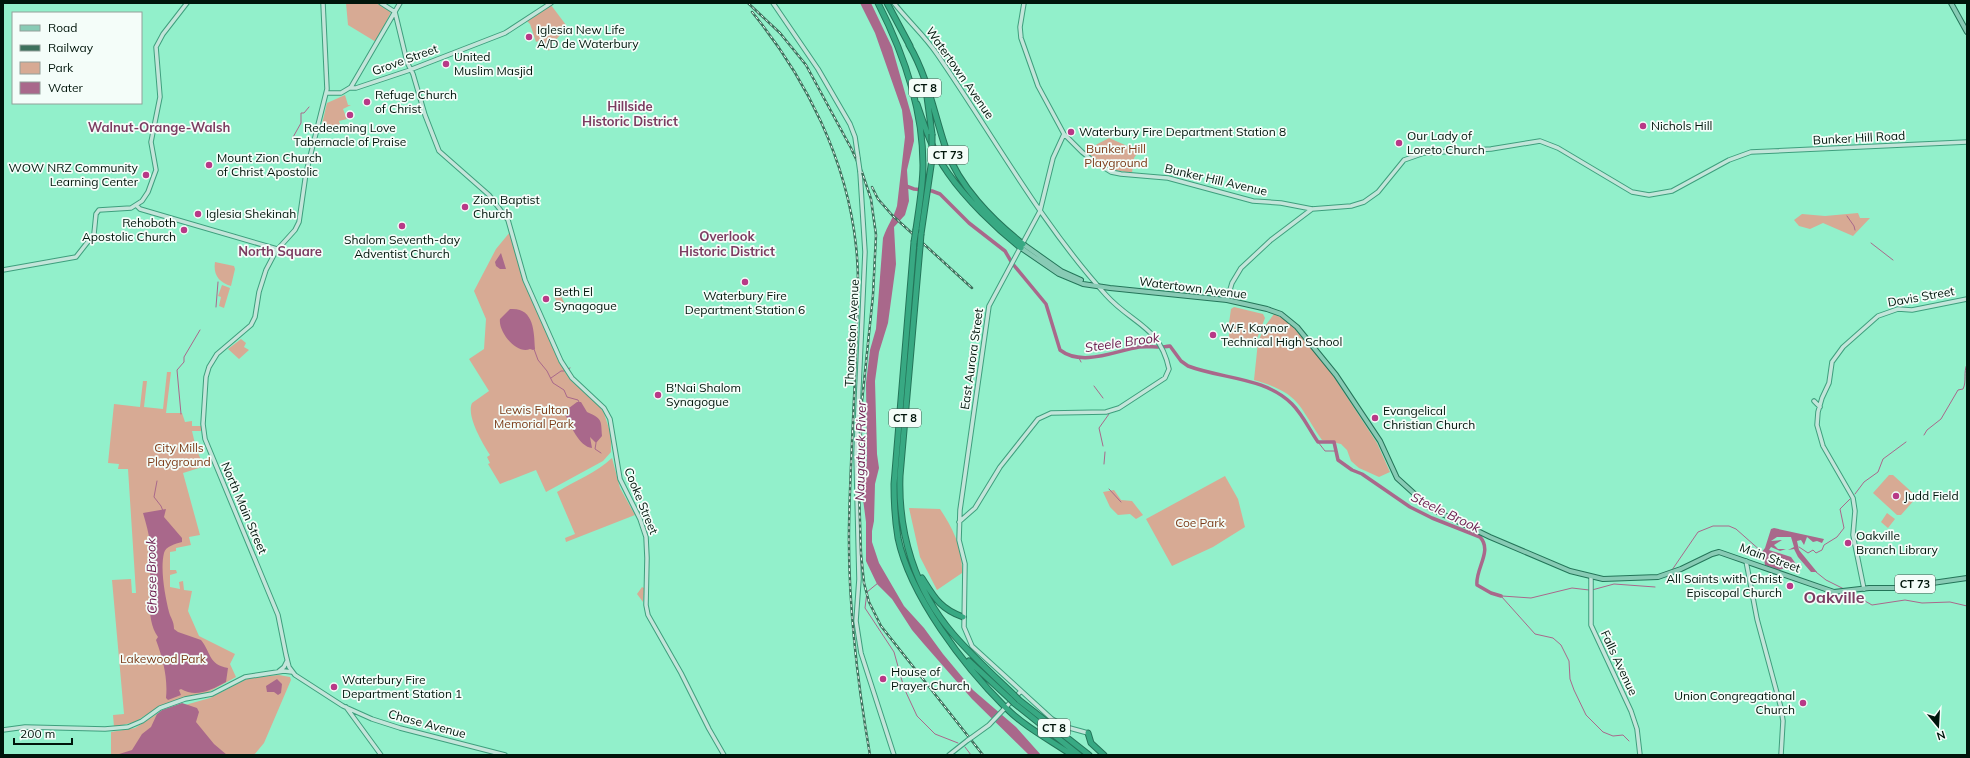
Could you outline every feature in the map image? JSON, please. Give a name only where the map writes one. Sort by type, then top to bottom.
[{"type":"highway","name":"CT 8","points":[[878,3],[902,59],[920,132],[922,159],[922,184],[914,242],[894,475],[895,513],[898,538],[907,566],[939,626],[961,652],[1012,699],[1079,755]]},
{"type":"highway","name":"CT 8","points":[[887,3],[909,45],[926,93],[932,134],[932,159],[921,234],[900,476],[902,522],[905,540],[914,568],[944,622],[965,648],[1012,699],[1019,700],[1090,755]]},
{"type":"highway","name":"CT 73","points":[[909,45],[922,72],[943,141],[952,164],[980,204],[1022,246]]},
{"type":"highway","name":"CT 73","points":[[902,59],[929,139],[948,173],[978,208],[1022,246]]},
{"type":"highway","points":[[902,522],[916,569],[945,609],[963,617]]},
{"type":"highway","points":[[939,626],[959,654],[1004,710],[1072,755]]},
{"type":"highway","points":[[1088,733],[1091,743],[1104,755]]},
{"type":"main road","points":[[3,270],[76,257],[93,235],[96,228],[97,212],[102,209],[121,209],[136,205],[147,195],[156,171],[151,142],[160,97],[156,47],[163,34],[187,3]]},
{"type":"main road","name":"North Main Street","points":[[323,3],[327,93],[306,173],[299,223],[278,249],[265,272],[252,324],[245,332],[218,354],[209,367],[206,377],[203,427],[207,445],[278,615],[287,660],[293,672],[298,678],[346,707],[381,755]]},
{"type":"main road","points":[[381,3],[394,12]]},
{"type":"main road","points":[[327,93],[340,93],[350,88],[400,3]]},
{"type":"main road","name":"Grove Street","points":[[350,88],[356,88],[410,70],[505,33],[551,3]]},
{"type":"main road","name":"Thomaston Avenue","points":[[773,3],[815,66],[850,124],[855,137],[860,172],[865,252],[856,453],[859,579],[856,623],[861,653],[894,755]]},
{"type":"main road","name":"Watertown Avenue","points":[[894,3],[937,53],[1040,211],[1098,286],[1227,300],[1281,314],[1297,327],[1336,375],[1373,431],[1397,478],[1430,508],[1490,537],[1570,571],[1591,577],[1626,579],[1655,578],[1669,574],[1686,566]]},
{"type":"main road","name":"Bunker Hill Avenue","points":[[1024,3],[1020,32],[1036,81],[1064,134],[1082,152],[1111,172],[1173,179],[1256,201],[1281,203],[1312,210],[1351,206],[1364,202],[1378,192],[1404,160],[1424,153],[1491,149],[1540,141],[1558,148],[1632,192],[1649,195],[1672,191],[1729,160],[1751,152]]},
{"type":"main road","points":[[1951,3],[1967,32]]},
{"type":"main road","name":"Cooke Street","points":[[394,12],[410,70],[439,151],[489,195],[508,220],[525,280],[561,361],[570,376],[599,403],[610,418],[613,431],[615,459],[620,479],[625,494],[640,519],[646,537],[646,605],[648,615],[681,673],[709,729],[724,755]]},
{"type":"main road","points":[[389,22],[394,20],[398,23]]},
{"type":"main road","name":"East Aurora Street","points":[[1064,134],[1053,158],[1040,211],[989,306],[959,522],[959,540],[965,564],[964,627],[972,646],[1058,724],[1088,733]]},
{"type":"main road","name":"Bunker Hill Road","points":[[1751,152],[1967,142]]},
{"type":"main road","points":[[136,205],[140,209],[278,249]]},
{"type":"main road","points":[[1227,300],[1232,283],[1241,268],[1271,240],[1312,210]]},
{"type":"main road","name":"CT 73","points":[[1022,246],[1061,271],[1098,286]]},
{"type":"main road","points":[[959,522],[975,508],[1000,467],[1038,419],[1051,413],[1106,412],[1119,408],[1167,376],[1169,369],[1160,342],[1114,303],[1098,286]]},
{"type":"main road","name":"Davis Street","points":[[1820,407],[1829,383],[1834,357],[1878,316],[1898,309],[1912,310],[1967,299]]},
{"type":"main road","points":[[1814,401],[1820,407],[1818,425],[1819,436],[1853,498],[1855,511],[1853,535],[1864,589]]},
{"type":"main road","name":"Main Street","points":[[1686,566],[1717,552],[1726,553],[1829,591],[1842,592],[1864,589],[1898,588],[1924,583],[1967,578]]},
{"type":"main road","points":[[1746,561],[1757,619],[1781,708],[1783,721],[1780,755]]},
{"type":"main road","name":"Falls Avenue","points":[[1591,577],[1592,626],[1637,729],[1640,755]]},
{"type":"main road","points":[[276,672],[284,667],[287,660]]},
{"type":"main road","points":[[3,730],[25,727],[105,730],[128,727],[142,721],[160,708],[185,699],[212,694],[245,677],[276,672],[293,672]]},
{"type":"main road","points":[[949,755],[992,722],[1021,691]]},
{"type":"main road","name":"Chase Avenue","points":[[346,707],[396,727],[505,755]]},
{"type":"main road","points":[[354,720],[362,714]]},
{"type":"green space","points":[[346,3],[376,3],[391,12],[376,42],[348,25]]},
{"type":"green space","points":[[551,5],[566,25],[560,30],[562,33],[553,43],[551,43],[549,51],[541,40],[536,42],[530,24],[527,21]]},
{"type":"green space","points":[[345,95],[348,105],[351,105],[343,109],[347,119],[339,121],[342,131],[339,132],[339,128],[336,126],[322,124],[327,103]]},
{"type":"green space","name":"Bunker Hill Playground","points":[[1109,138],[1139,151],[1134,158],[1132,173],[1109,169],[1084,151]]},
{"type":"green space","points":[[1858,213],[1860,218],[1870,218],[1853,236],[1823,223],[1810,229],[1799,226],[1794,220],[1802,214],[1825,216]]},
{"type":"green space","name":"Lewis Fulton Memorial Park","points":[[510,232],[523,280],[559,362],[570,379],[599,405],[604,413],[611,435],[611,452],[603,461],[546,492],[536,470],[500,484],[488,464],[490,463],[487,457],[490,455],[476,430],[471,415],[472,403],[489,391],[469,359],[484,349],[486,319],[474,291],[496,249]]},
{"type":"green space","points":[[215,262],[234,266],[235,269],[231,286],[220,280],[216,274]]},
{"type":"green space","points":[[222,285],[230,288],[224,308],[219,306],[221,297],[218,296]]},
{"type":"green space","points":[[560,294],[565,304],[560,307],[554,297]]},
{"type":"green space","points":[[1234,307],[1263,314],[1265,318],[1256,341],[1232,341],[1229,338],[1231,309]]},
{"type":"green space","points":[[1274,314],[1288,321],[1328,368],[1377,443],[1390,472],[1379,477],[1359,468],[1351,461],[1347,450],[1341,444],[1322,440],[1302,409],[1289,395],[1281,390],[1254,380],[1258,342],[1265,326]]},
{"type":"green space","points":[[241,339],[246,343],[244,347],[249,350],[239,359],[228,349]]},
{"type":"green space","name":"Lakewood Park","points":[[167,372],[171,372],[166,413],[182,413],[185,422],[192,421],[192,426],[201,426],[201,431],[192,431],[196,448],[203,465],[211,462],[212,464],[183,473],[200,535],[189,537],[191,545],[176,548],[176,551],[170,552],[170,570],[176,570],[177,573],[170,575],[170,587],[180,589],[179,582],[183,581],[184,590],[192,591],[188,611],[199,636],[235,654],[230,664],[236,677],[207,693],[160,706],[135,722],[114,727],[113,715],[124,714],[112,580],[131,579],[132,593],[136,593],[128,469],[118,469],[119,464],[108,463],[114,404],[140,407],[143,381],[147,381],[144,407],[163,409]]},
{"type":"green space","points":[[612,458],[620,488],[635,515],[566,542],[565,538],[575,534],[557,492],[593,472]]},
{"type":"green space","name":"Judd Field","points":[[1889,475],[1893,475],[1915,495],[1916,498],[1901,515],[1897,515],[1873,493]]},
{"type":"green space","name":"Coe Park","points":[[1225,476],[1238,499],[1245,527],[1213,547],[1172,566],[1146,519]]},
{"type":"green space","points":[[1114,490],[1121,500],[1132,501],[1143,515],[1136,519],[1130,514],[1118,515],[1110,507],[1103,492]]},
{"type":"green space","points":[[909,508],[940,509],[953,531],[959,547],[962,573],[937,590],[920,557]]},
{"type":"green space","points":[[1887,513],[1895,519],[1888,528],[1881,522]]},
{"type":"green space","points":[[642,587],[644,588],[643,602],[637,594]]},
{"type":"green space","name":"Lakewood Park","points":[[279,675],[290,677],[291,680],[264,743],[254,755],[111,755],[111,732],[135,728],[160,712],[210,698],[249,678]]},
{"type":"water","points":[[860,3],[871,3],[892,47],[913,121],[914,141],[907,170],[909,201],[905,215],[894,227],[896,264],[888,323],[879,352],[875,381],[877,454],[879,468],[875,484],[872,542],[879,563],[904,606],[924,628],[943,654],[973,690],[1016,727],[1041,755],[1029,755],[972,699],[912,630],[892,599],[877,584],[866,561],[866,522],[863,499],[867,457],[866,383],[870,350],[876,329],[883,238],[897,206],[905,137],[902,110],[875,33]]},
{"type":"water","points":[[501,253],[506,269],[500,269],[496,266],[495,262]]},
{"type":"water","points":[[510,309],[518,309],[528,316],[533,328],[535,349],[520,349],[514,346],[505,336],[500,324],[500,319]]},
{"type":"water","points":[[577,402],[581,402],[587,412],[596,416],[601,423],[602,436],[596,443],[590,437],[592,448],[587,447],[579,439],[572,429],[565,414],[565,411]]},
{"type":"water","points":[[166,509],[164,517],[182,538],[182,542],[171,546],[165,551],[163,559],[165,591],[174,629],[178,632],[201,640],[211,658],[217,664],[228,668],[226,682],[204,692],[198,693],[187,692],[181,689],[179,690],[181,695],[168,700],[166,698],[166,683],[161,654],[156,640],[158,637],[153,628],[149,605],[151,553],[149,536],[143,513]]},
{"type":"water","points":[[1774,528],[1824,539],[1822,543],[1817,541],[1813,542],[1807,537],[1804,545],[1801,540],[1797,541],[1799,550],[1817,572],[1811,572],[1798,557],[1794,549],[1788,550],[1794,547],[1791,537],[1777,537],[1771,541],[1782,540],[1774,545],[1778,549],[1786,549],[1780,551],[1771,547],[1769,550],[1791,557],[1796,564],[1795,566],[1778,570],[1765,565],[1764,559],[1757,558],[1765,548],[1771,529]]},
{"type":"water","points":[[277,679],[282,684],[281,693],[278,695],[274,692],[267,692],[266,686]]},
{"type":"water","points":[[182,703],[197,708],[199,712],[196,722],[214,744],[227,755],[116,755],[132,750],[142,734],[151,727],[157,714],[162,710]]},
{"type":"waterway","points":[[292,139],[301,123],[301,113],[304,113],[309,107]]},
{"type":"waterway","name":"Steele Brook","points":[[906,186],[940,194],[969,223],[1005,251],[1012,263],[1046,304],[1060,350],[1069,355],[1088,358],[1139,347],[1170,346],[1181,361],[1188,366],[1269,388],[1292,404],[1318,442],[1334,442],[1338,460],[1352,470],[1362,474],[1410,507],[1432,518],[1480,537],[1484,542],[1485,548],[1478,573],[1477,585],[1491,593],[1501,596]]},
{"type":"waterway","points":[[1847,216],[1855,230]]},
{"type":"waterway","points":[[1871,243],[1893,260]]},
{"type":"waterway","points":[[216,307],[218,282]]},
{"type":"waterway","points":[[181,414],[177,370],[184,362],[184,357],[200,330]]},
{"type":"waterway","points":[[534,349],[538,360],[547,371],[553,383],[564,390],[567,397],[578,400],[579,402]]},
{"type":"waterway","name":"Steele Brook","points":[[1079,358],[1081,362]]},
{"type":"waterway","points":[[1924,435],[1927,430],[1941,419],[1958,390],[1963,389],[1967,364]]},
{"type":"waterway","points":[[551,378],[561,371],[564,371]]},
{"type":"waterway","points":[[1094,386],[1103,398]]},
{"type":"waterway","points":[[1103,446],[1099,428],[1109,414]]},
{"type":"waterway","name":"Steele Brook","points":[[1318,442],[1325,451],[1336,451]]},
{"type":"waterway","points":[[1855,494],[1864,482],[1878,472],[1883,459],[1906,442]]},
{"type":"waterway","points":[[596,443],[595,449],[601,453]]},
{"type":"waterway","points":[[1104,464],[1105,452]]},
{"type":"waterway","name":"Chase Brook","points":[[157,481],[154,497],[163,511]]},
{"type":"waterway","points":[[1109,489],[1121,502]]},
{"type":"waterway","points":[[1799,547],[1808,553],[1813,550],[1816,553],[1822,550],[1824,545],[1837,537],[1844,528],[1840,509],[1850,499]]},
{"type":"waterway","name":"Steele Brook","points":[[1672,570],[1698,532],[1713,526],[1729,526],[1736,529],[1762,552]]},
{"type":"waterway","name":"Steele Brook","points":[[1816,572],[1826,580],[1844,589]]},
{"type":"waterway","points":[[878,583],[867,592],[865,608],[894,652],[904,688],[917,716],[935,734],[958,743]]},
{"type":"waterway","name":"Steele Brook","points":[[1592,590],[1614,584],[1655,587]]},
{"type":"waterway","name":"Steele Brook","points":[[1502,596],[1531,598],[1572,588],[1589,590]]},
{"type":"waterway","name":"Steele Brook","points":[[1849,592],[1872,605],[1905,600],[1922,603],[1950,602],[1967,606]]},
{"type":"waterway","points":[[1501,596],[1535,634],[1553,638],[1561,645],[1569,661],[1570,679],[1586,715],[1603,732],[1613,736],[1623,735],[1629,741]]},
{"type":"waterway","points":[[965,747],[971,755]]},
{"type":"railway","points":[[748,3],[780,33],[806,65],[851,148],[862,172],[871,199],[876,235],[873,295],[862,401],[859,489],[861,554],[864,583],[869,602],[881,626],[983,755]]},
{"type":"railway","points":[[752,12],[772,37],[790,64],[821,122],[844,182],[851,214],[856,246],[858,285],[849,528],[850,585],[857,670],[870,755]]},
{"type":"railway","points":[[872,187],[878,199],[892,215],[972,288]]},
{"type":"place","name":"Iglesia New Life A/D de Waterbury","points":[[529,37]]},
{"type":"place","name":"United Muslim Masjid","points":[[446,64]]},
{"type":"place","name":"Refuge Church of Christ","points":[[367,102]]},
{"type":"place","name":"Redeeming Love Tabernacle of Praise","points":[[350,115]]},
{"type":"place","name":"Nichols Hill","points":[[1643,126]]},
{"type":"place","name":"Waterbury Fire Department Station 8","points":[[1071,132]]},
{"type":"place","name":"Our Lady of Loreto Church","points":[[1399,143]]},
{"type":"place","name":"Mount Zion Church of Christ Apostolic","points":[[209,165]]},
{"type":"place","name":"WOW NRZ Community Learning Center","points":[[146,175]]},
{"type":"place","name":"Zion Baptist Church","points":[[465,207]]},
{"type":"place","name":"Iglesia Shekinah","points":[[198,214]]},
{"type":"place","name":"Shalom Seventh-day Adventist Church","points":[[402,226]]},
{"type":"place","name":"Rehoboth Apostolic Church","points":[[184,230]]},
{"type":"place","name":"Waterbury Fire Department Station 6","points":[[745,282]]},
{"type":"place","name":"Beth El Synagogue","points":[[546,299]]},
{"type":"place","name":"W.F. Kaynor Technical High School","points":[[1213,335]]},
{"type":"place","name":"B'Nai Shalom Synagogue","points":[[658,395]]},
{"type":"place","name":"Evangelical Christian Church","points":[[1375,418]]},
{"type":"place","name":"Judd Field","points":[[1896,496]]},
{"type":"place","name":"Oakville Branch Library","points":[[1848,543]]},
{"type":"place","name":"All Saints with Christ Episcopal Church","points":[[1790,586]]},
{"type":"place","name":"House of Prayer Church","points":[[883,679]]},
{"type":"place","name":"Waterbury Fire Department Station 1","points":[[334,687]]},
{"type":"place","name":"Union Congregational Church","points":[[1803,703]]},
{"type":"district","name":"Hillside Historic District","points":[[630,114]]},
{"type":"district","name":"Walnut-Orange-Walsh","points":[[159,127]]},
{"type":"district","name":"Overlook Historic District","points":[[727,244]]},
{"type":"district","name":"North Square","points":[[280,251]]},
{"type":"district","name":"Oakville","points":[[1834,597]]},
{"type":"park label","name":"City Mills Playground","points":[[179,455]]},
{"type":"water label","name":"Naugatuck River","points":[[860,451]]}]
